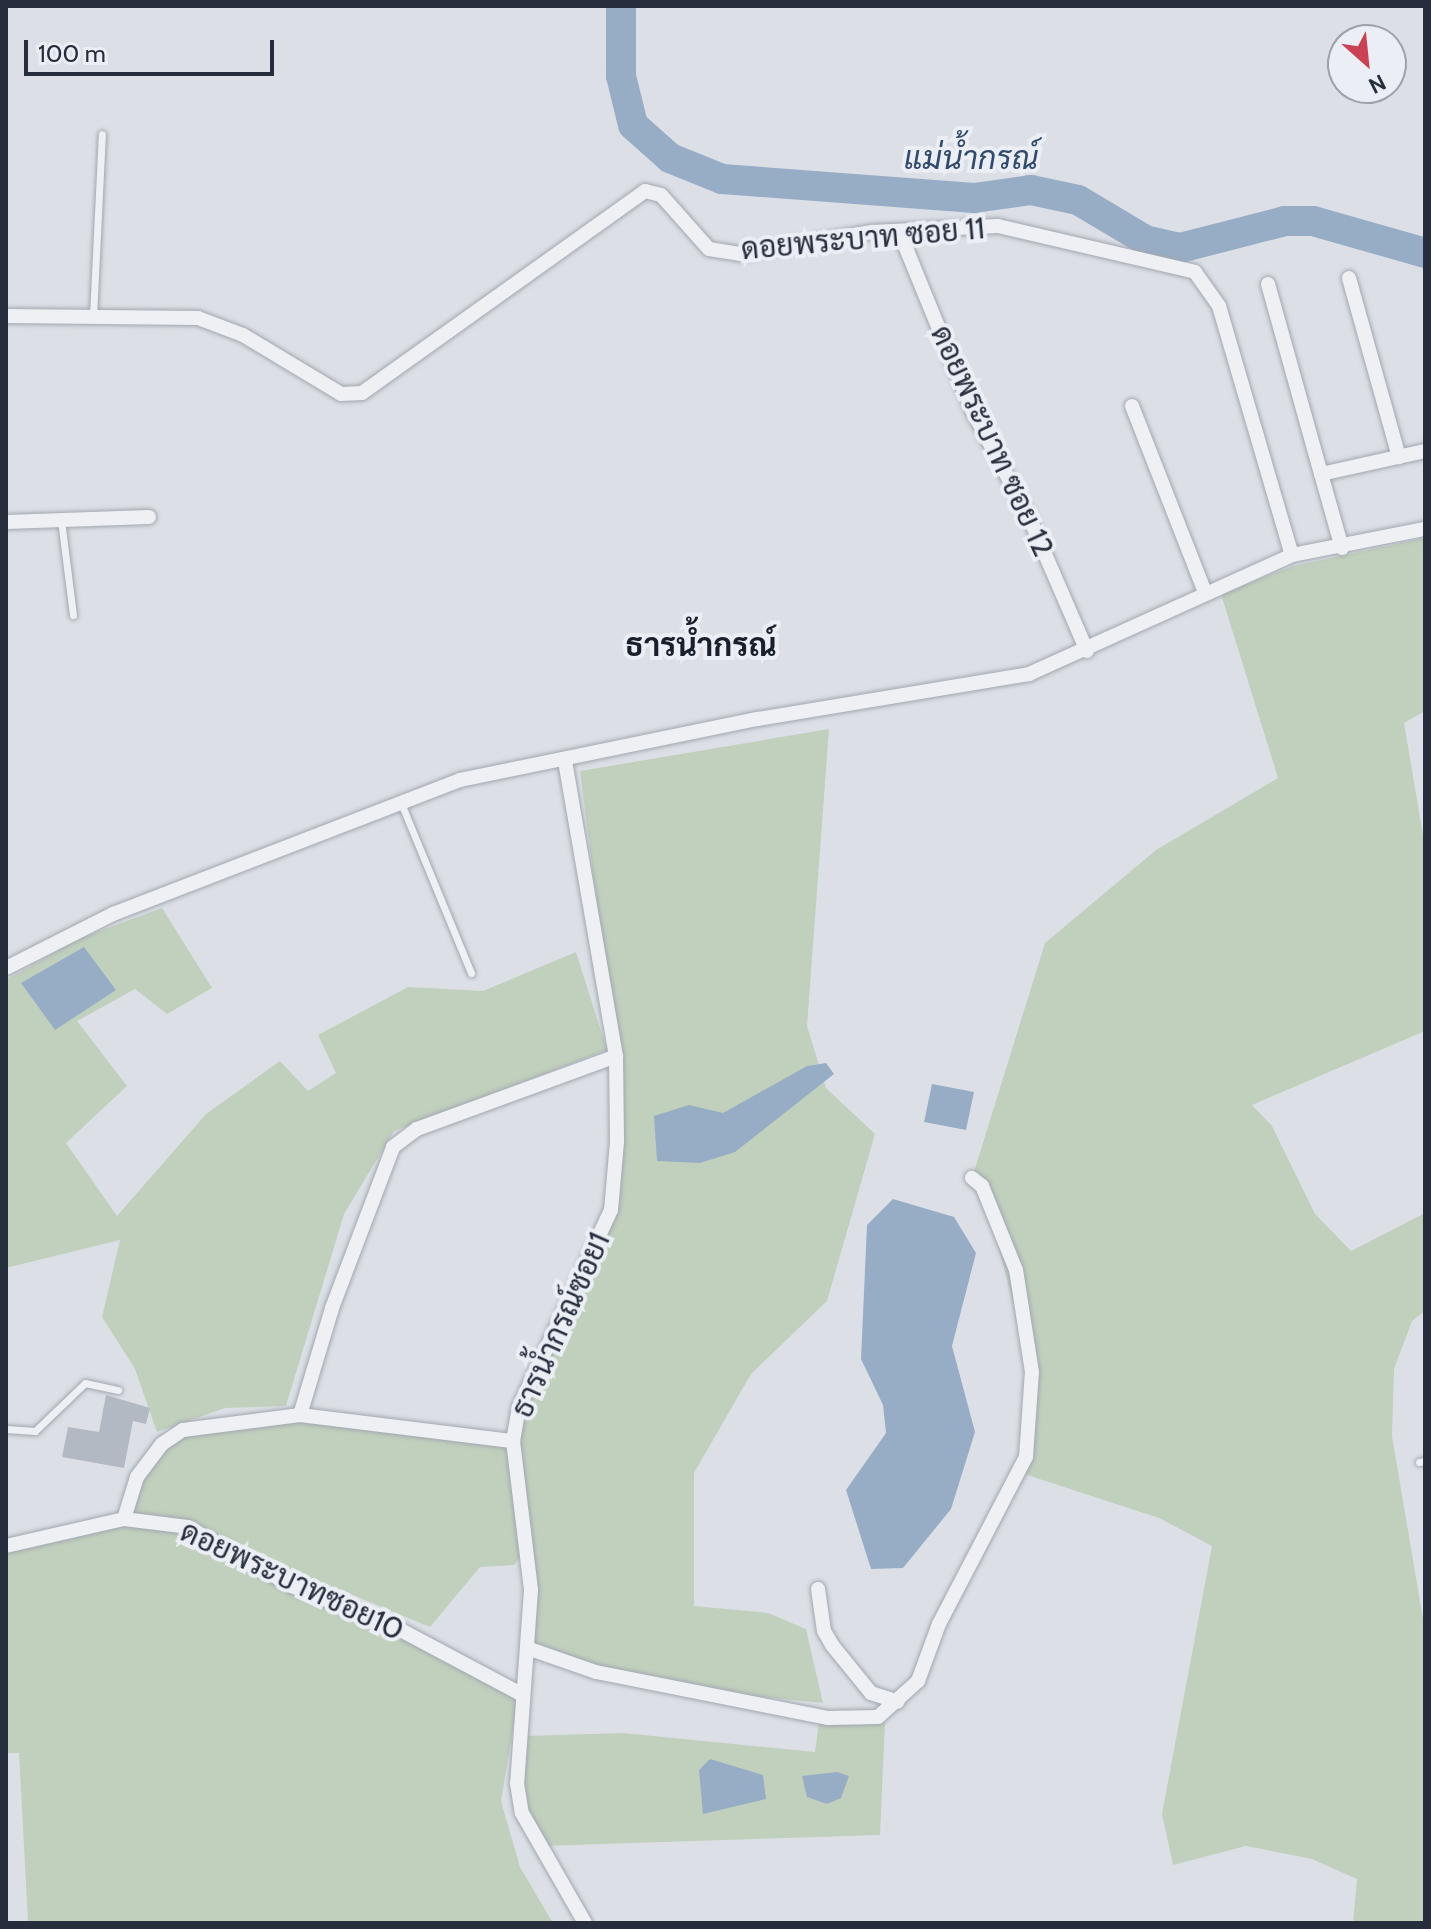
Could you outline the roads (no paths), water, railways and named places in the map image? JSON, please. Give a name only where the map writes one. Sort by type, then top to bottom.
[{"type":"street","name":"ดอยพระบาท ซอย 11","points":[[93,316],[198,318],[243,335],[341,394],[362,393],[645,191],[661,195],[709,249],[740,254],[899,231],[998,226],[1195,272],[1219,306],[1292,555]]},
{"type":"street","name":"ดอยพระบาท ซอย 12","points":[[899,231],[973,412],[1029,517],[1087,651]]},
{"type":"street","points":[[1349,278],[1399,457]]},
{"type":"street","points":[[1268,284],[1342,548]]},
{"type":"street","points":[[6,316],[93,316]]},
{"type":"street","points":[[1132,406],[1204,590]]},
{"type":"street","points":[[1321,474],[1425,451]]},
{"type":"street","points":[[6,522],[149,517]]},
{"type":"street","points":[[6,968],[113,914],[460,780],[565,761],[758,719],[1029,674],[1087,651],[1204,590],[1292,555],[1342,548],[1425,529]]},
{"type":"street","name":"ธารน้ำกรณ์ซอย1","points":[[565,761],[616,1056],[611,1210],[519,1407],[513,1441],[531,1590],[527,1648],[519,1693],[522,1813],[585,1923]]},
{"type":"street","points":[[300,1415],[332,1308],[393,1147],[417,1129],[616,1056]]},
{"type":"street","points":[[527,1648],[596,1672],[828,1718],[878,1717],[918,1681],[939,1624],[1026,1457],[1032,1372],[1016,1270],[982,1186],[972,1178]]},
{"type":"street","points":[[124,1519],[137,1477],[172,1435],[300,1415],[513,1441]]},
{"type":"street","name":"ดอยพระบาทซอย10","points":[[6,1546],[124,1519],[188,1527],[292,1586],[395,1627],[519,1693]]},
{"type":"street","points":[[818,1589],[824,1631],[832,1645],[871,1693],[898,1702]]},
{"type":"lane","points":[[93,316],[102,134]]},
{"type":"lane","points":[[61,520],[73,615]]},
{"type":"lane","points":[[400,801],[471,973]]},
{"type":"lane","points":[[6,1429],[35,1431],[85,1383],[118,1390]]},
{"type":"water","points":[[84,947],[116,990],[55,1030],[21,983]]},
{"type":"water","points":[[826,1063],[834,1074],[735,1152],[700,1163],[657,1161],[654,1116],[689,1105],[723,1113],[807,1066]]},
{"type":"water","points":[[932,1084],[974,1092],[966,1130],[924,1122]]},
{"type":"water","points":[[893,1199],[954,1217],[976,1253],[952,1346],[975,1432],[951,1509],[903,1568],[871,1569],[846,1490],[886,1433],[883,1405],[861,1359],[867,1225]]},
{"type":"water","points":[[710,1759],[763,1775],[766,1799],[703,1814],[699,1770]]},
{"type":"water","points":[[837,1772],[849,1776],[841,1798],[827,1804],[807,1797],[802,1776]]},
{"type":"waterway","name":"แม่น้ำกรณ์","points":[[621,6],[621,76],[633,125],[670,158],[722,179],[974,198],[1031,190],[1078,200],[1145,240],[1180,248],[1285,221],[1313,221],[1425,253]]},
{"type":"district","name":"ธารน้ำกรณ์","points":[[701,645]]}]
